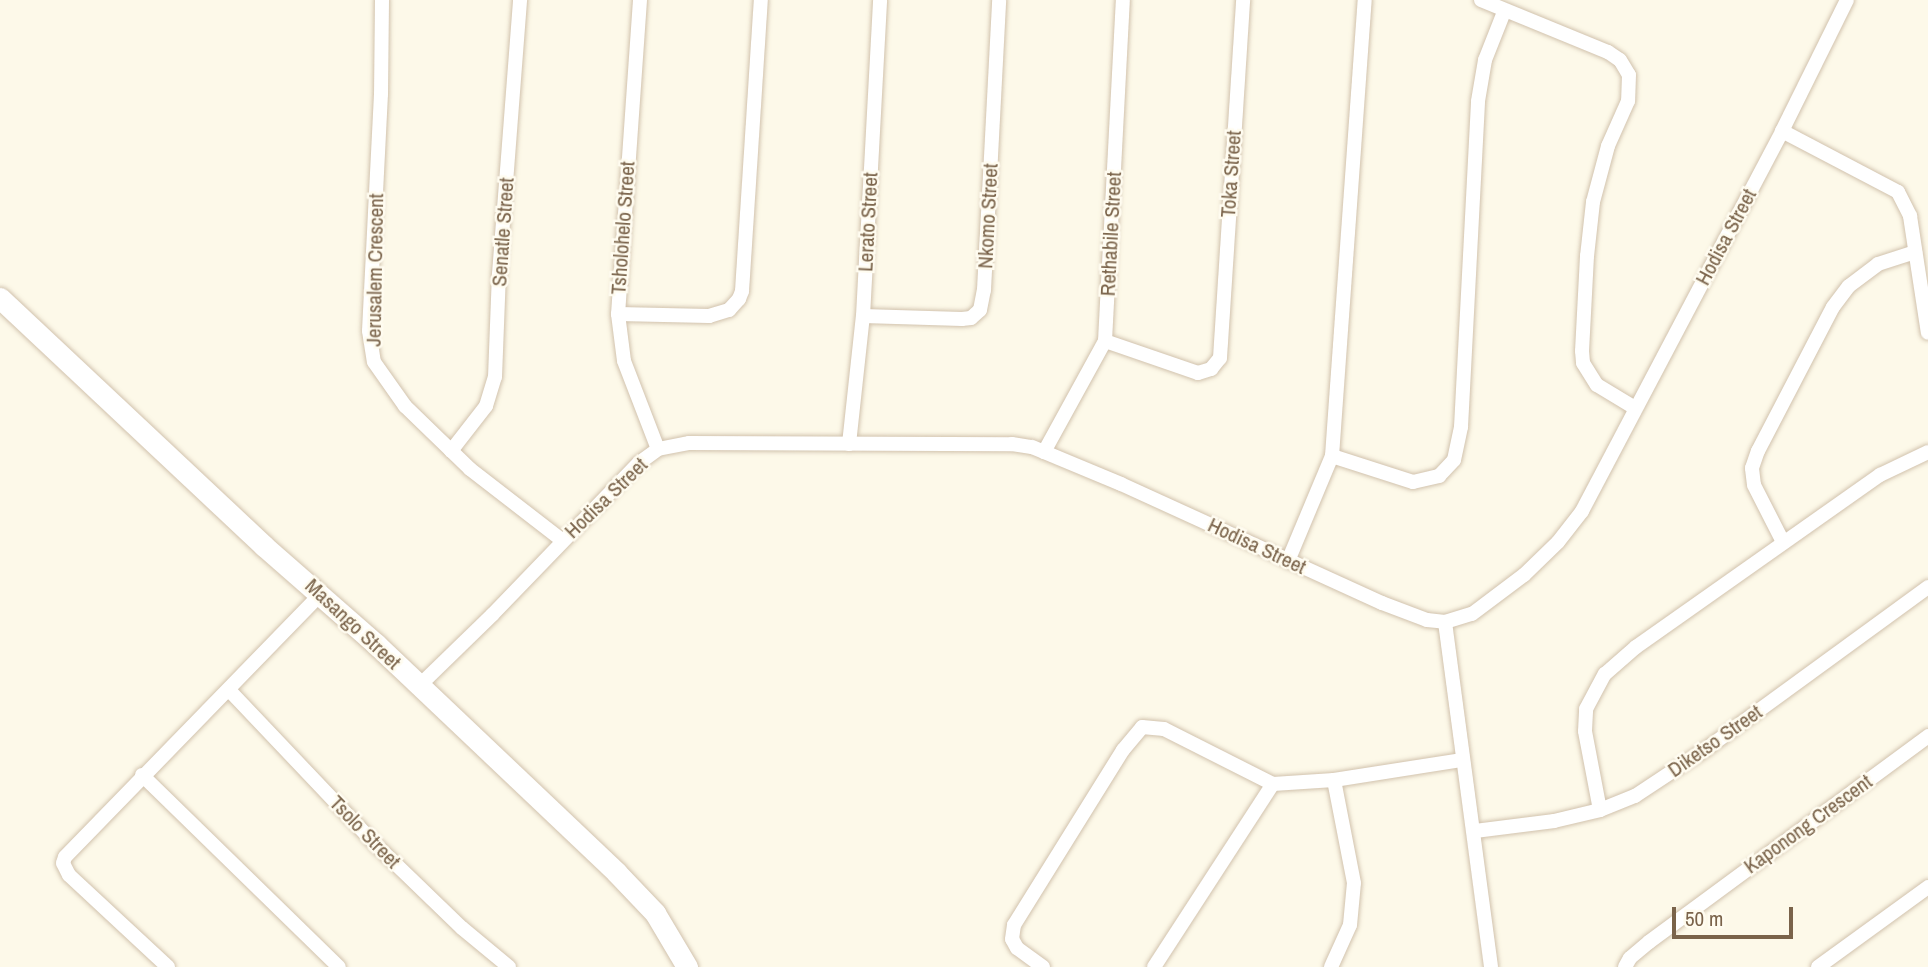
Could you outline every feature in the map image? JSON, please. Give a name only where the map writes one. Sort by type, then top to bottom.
[{"type":"street","name":"Senatle Street","points":[[452,451],[486,406],[495,376],[499,274],[520,0]]},
{"type":"street","name":"Tsholohelo Street","points":[[640,0],[618,314],[624,361],[658,449]]},
{"type":"street","points":[[618,314],[709,316],[729,310],[739,299],[742,291],[761,0]]},
{"type":"street","name":"Lerato Street","points":[[849,444],[863,316],[880,0]]},
{"type":"street","name":"Nkomo Street","points":[[863,316],[962,319],[971,318],[980,310],[984,290],[999,0]]},
{"type":"street","name":"Rethabile Street","points":[[1044,452],[1105,341],[1123,0]]},
{"type":"street","name":"Toka Street","points":[[1105,341],[1198,373],[1216,363],[1221,349],[1243,0]]},
{"type":"street","points":[[1289,561],[1332,456],[1365,0]]},
{"type":"street","points":[[1481,0],[1504,12],[1608,52],[1620,61],[1629,75],[1628,101],[1608,146],[1593,202],[1582,351],[1583,363],[1597,385],[1635,408]]},
{"type":"street","name":"Hodisa Street","points":[[419,686],[492,615],[545,557],[639,463],[658,449],[689,443],[1012,443],[1044,452],[1121,484],[1382,603],[1427,620],[1445,622],[1472,614],[1524,575],[1558,542],[1594,489],[1782,131],[1847,0]]},
{"type":"street","name":"Jerusalem Crescent","points":[[380,1],[381,94],[369,331],[372,353],[381,376],[405,406],[495,491],[562,540]]},
{"type":"street","points":[[1332,456],[1413,482],[1439,476],[1454,460],[1461,427],[1478,101],[1485,61],[1504,12]]},
{"type":"street","points":[[1782,131],[1898,192],[1910,216],[1928,333]]},
{"type":"street","points":[[1783,542],[1754,485],[1752,468],[1758,451],[1833,307],[1849,286],[1878,264],[1915,252]]},
{"type":"street","name":"Masango Street","points":[[0,298],[264,546],[322,593],[638,893],[666,929],[687,967]]},
{"type":"street","points":[[1600,810],[1585,731],[1586,709],[1596,685],[1636,648],[1783,542],[1880,475],[1928,452]]},
{"type":"street","name":"Diketso Street","points":[[1475,831],[1544,822],[1600,810],[1635,796],[1706,749],[1928,587]]},
{"type":"street","points":[[168,967],[69,875],[63,863],[70,850],[322,593]]},
{"type":"street","points":[[1445,622],[1462,760],[1475,831],[1491,967]]},
{"type":"street","name":"Tsolo Street","points":[[229,690],[377,845],[462,928],[509,967]]},
{"type":"street","points":[[1043,967],[1017,948],[1012,939],[1014,925],[1139,728],[1148,726],[1164,729],[1273,784],[1334,780],[1462,760]]},
{"type":"street","name":"Kaponong Crescent","points":[[1625,967],[1630,958],[1649,942],[1928,736]]},
{"type":"street","points":[[142,775],[339,967]]},
{"type":"street","points":[[1331,967],[1350,925],[1354,884],[1334,780]]},
{"type":"street","points":[[1154,967],[1273,784]]},
{"type":"street","points":[[1818,967],[1928,887]]}]
